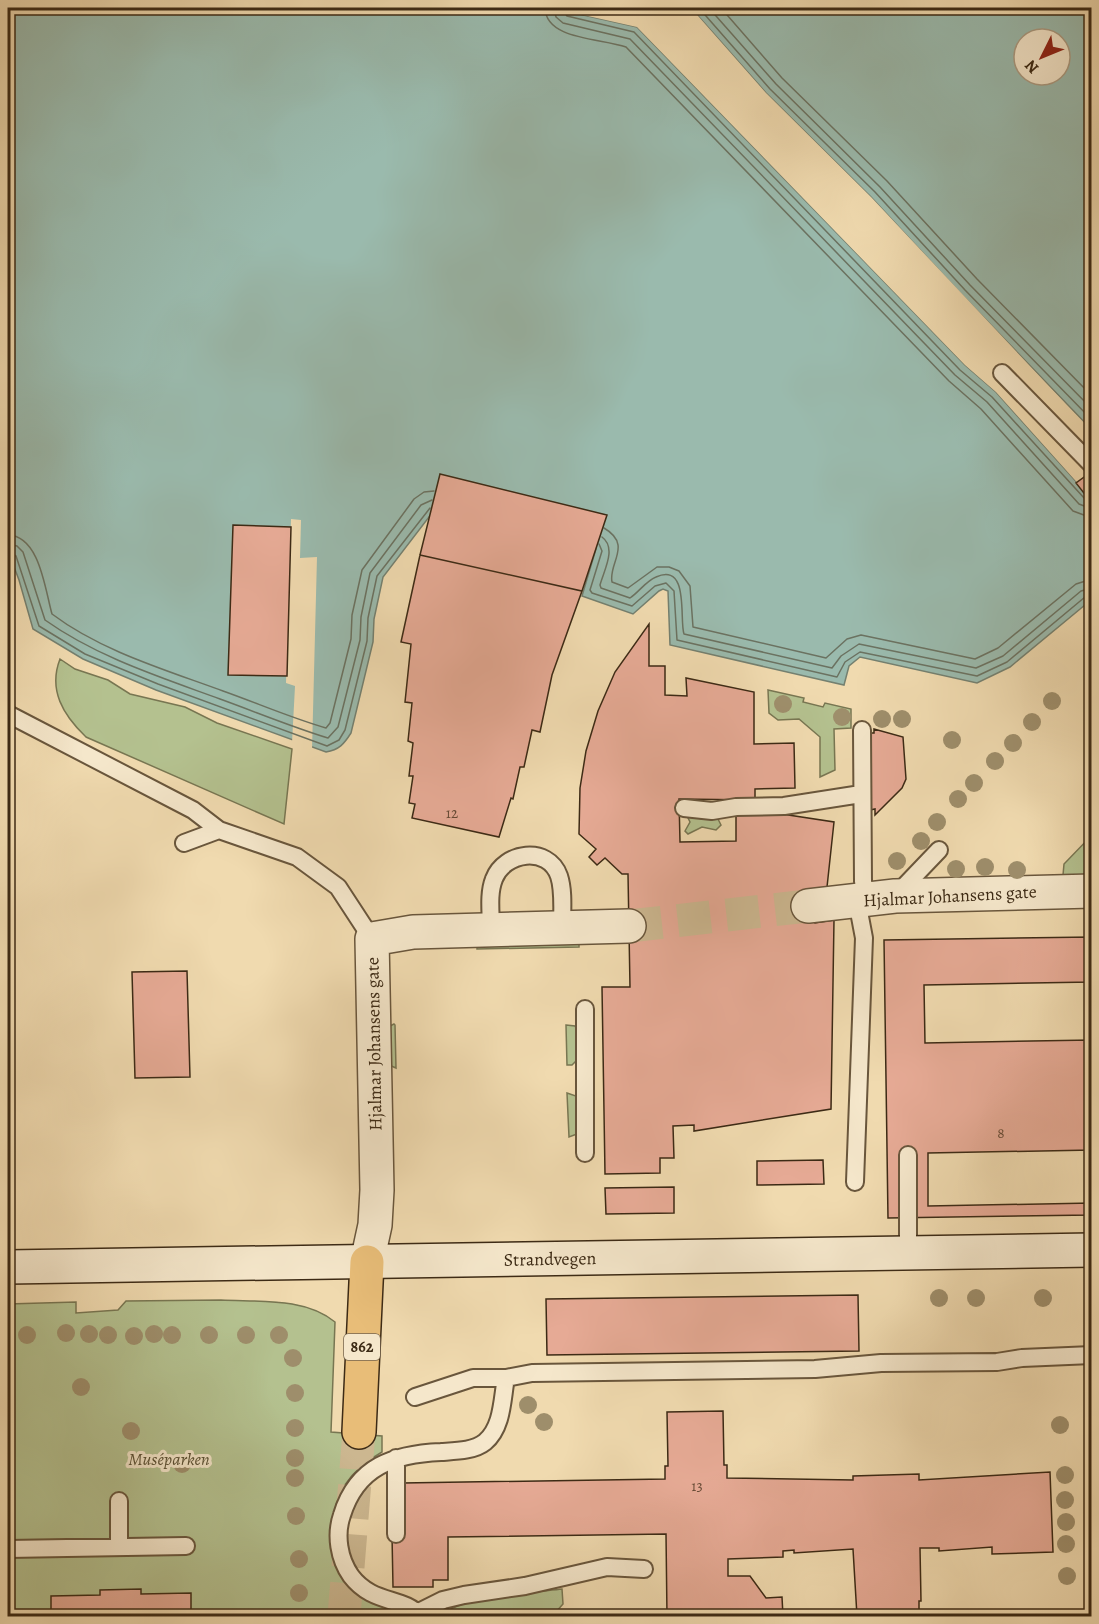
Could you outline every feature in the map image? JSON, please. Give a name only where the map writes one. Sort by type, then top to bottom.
[{"type":"main road","name":"862","points":[[359,1432],[367,1262]]},
{"type":"street","name":"Hjalmar Johansens gate","points":[[808,906],[873,899],[1092,891]]},
{"type":"street","name":"Hjalmar Johansens gate","points":[[367,1262],[375,1225],[377,1190],[372,939],[413,932],[629,927]]},
{"type":"street","name":"Strandvegen","points":[[8,1267],[908,1251],[1092,1250]]},
{"type":"lane","points":[[1002,373],[1092,465]]},
{"type":"lane","points":[[8,714],[193,810],[219,830],[281,850],[309,863],[338,887],[372,939]]},
{"type":"lane","points":[[862,730],[863,881],[873,899]]},
{"type":"lane","points":[[684,808],[712,811],[736,807],[784,806],[861,794]]},
{"type":"lane","points":[[184,843],[219,830]]},
{"type":"lane","points":[[855,1182],[864,938],[873,899],[939,850]]},
{"type":"lane","points":[[492,929],[491,890],[496,873],[512,858],[530,855],[549,862],[559,877],[562,927]]},
{"type":"lane","points":[[585,1009],[585,1153]]},
{"type":"lane","points":[[908,1155],[908,1251]]},
{"type":"lane","points":[[415,1397],[473,1378],[506,1378],[532,1372],[815,1369],[881,1363],[997,1362],[1022,1358],[1092,1355]]},
{"type":"lane","points":[[506,1378],[497,1423],[486,1441],[468,1449],[414,1453],[396,1458],[374,1469],[353,1488],[340,1519],[339,1543],[350,1574],[361,1586],[378,1598],[410,1607],[419,1615],[443,1600],[464,1595],[546,1582],[607,1567],[644,1569]]},
{"type":"lane","points":[[396,1458],[396,1533]]},
{"type":"lane","points":[[119,1501],[119,1546]]},
{"type":"lane","points":[[8,1549],[186,1546]]},
{"type":"green space","points":[[60,659],[75,669],[108,680],[130,694],[185,707],[217,723],[292,749],[284,824],[86,737],[65,711],[57,692],[57,670]]},
{"type":"green space","points":[[768,690],[804,698],[803,702],[823,707],[825,703],[851,709],[851,728],[834,729],[835,770],[820,777],[820,737],[799,719],[778,720],[769,713]]},
{"type":"green space","points":[[691,813],[701,819],[717,817],[721,825],[716,830],[702,827],[688,834],[685,831],[690,822],[687,816]]},
{"type":"green space","points":[[1091,836],[1091,878],[1063,875],[1064,864]]},
{"type":"green space","points":[[579,939],[579,947],[477,949],[477,941]]},
{"type":"green space","points":[[394,1024],[396,1068],[389,1065],[388,1027]]},
{"type":"green space","points":[[566,1025],[575,1026],[577,1030],[577,1060],[572,1065],[567,1065]]},
{"type":"green space","points":[[567,1093],[576,1096],[578,1100],[577,1134],[569,1137]]},
{"type":"green space","name":"Muséparken","points":[[126,1301],[281,1302],[310,1308],[335,1322],[331,1432],[382,1436],[382,1452],[368,1461],[348,1481],[336,1506],[333,1520],[338,1563],[347,1582],[361,1596],[403,1616],[8,1616],[8,1304],[76,1302],[76,1313],[118,1310]]},
{"type":"green space","points":[[562,1589],[563,1604],[555,1613],[444,1615],[464,1604],[480,1600]]},
{"type":"water","points":[[8,8],[552,8],[637,27],[965,365],[996,392],[1091,498],[1091,600],[1010,667],[977,683],[860,657],[849,666],[844,685],[670,645],[668,591],[663,589],[659,591],[633,614],[582,596],[596,549],[432,513],[383,577],[374,619],[373,642],[351,733],[334,750],[326,752],[156,690],[83,659],[33,629],[8,551]]},
{"type":"water","points":[[691,8],[1091,8],[1091,429],[961,294],[871,197],[766,93]]},
{"type":"pier","points":[[552,8],[598,13],[639,24],[967,363],[999,390],[1092,493],[1091,498],[996,392],[965,365],[637,27]]},
{"type":"pier","points":[[688,8],[691,8],[766,93],[871,197],[1092,432],[958,296],[869,199],[764,95]]},
{"type":"pier","points":[[291,519],[301,520],[300,558],[317,557],[312,750],[292,743],[295,686],[286,683]]},
{"type":"building","points":[[440,474],[607,515],[582,591],[420,555]]},
{"type":"building","points":[[1087,475],[1092,481],[1092,493],[1087,497],[1076,483]]},
{"type":"building","points":[[233,525],[291,527],[287,676],[228,675]]},
{"type":"building","points":[[420,555],[582,591],[552,675],[540,732],[532,730],[524,767],[520,767],[513,799],[511,798],[499,837],[412,818],[415,804],[409,803],[413,776],[409,776],[413,743],[408,741],[412,703],[405,702],[411,644],[401,642]]},
{"type":"building","points":[[649,624],[649,666],[665,666],[665,695],[687,696],[686,678],[754,692],[754,744],[794,743],[795,788],[755,789],[755,800],[679,799],[680,842],[736,841],[736,807],[834,822],[827,887],[805,897],[815,923],[834,920],[831,1109],[694,1131],[694,1125],[673,1126],[674,1158],[660,1158],[660,1173],[605,1174],[602,987],[630,987],[628,874],[622,874],[605,858],[597,865],[589,857],[596,849],[579,834],[580,788],[586,751],[598,711],[615,672]]},
{"type":"building","points":[[874,729],[903,737],[906,779],[902,788],[875,815],[875,809],[870,810],[869,733],[874,733]]},
{"type":"building","points":[[1092,937],[1092,982],[924,985],[925,1043],[1092,1040],[1092,1150],[928,1153],[928,1206],[1092,1203],[1092,1215],[888,1218],[884,940]]},
{"type":"building","points":[[187,971],[190,1077],[135,1078],[132,972]]},
{"type":"building","points":[[823,1160],[824,1184],[757,1185],[757,1161]]},
{"type":"building","points":[[674,1187],[674,1213],[606,1214],[605,1188]]},
{"type":"building","points":[[858,1295],[859,1351],[547,1355],[546,1299]]},
{"type":"building","points":[[723,1411],[724,1465],[727,1465],[727,1478],[853,1480],[853,1476],[919,1474],[919,1480],[1050,1472],[1053,1552],[992,1554],[992,1547],[939,1551],[939,1548],[920,1548],[919,1616],[857,1616],[853,1549],[794,1553],[794,1550],[783,1551],[783,1557],[728,1559],[728,1576],[750,1576],[766,1598],[782,1597],[783,1616],[667,1616],[666,1534],[448,1537],[448,1580],[433,1580],[433,1587],[393,1587],[392,1535],[402,1503],[405,1503],[403,1483],[665,1479],[665,1466],[668,1466],[667,1412]]},
{"type":"building","points":[[141,1589],[141,1594],[191,1593],[191,1616],[51,1616],[51,1596],[100,1595],[100,1590]]},
{"type":"tunnel","points":[[629,926],[808,906]]},
{"type":"tunnel","points":[[344,1616],[359,1432]]}]
